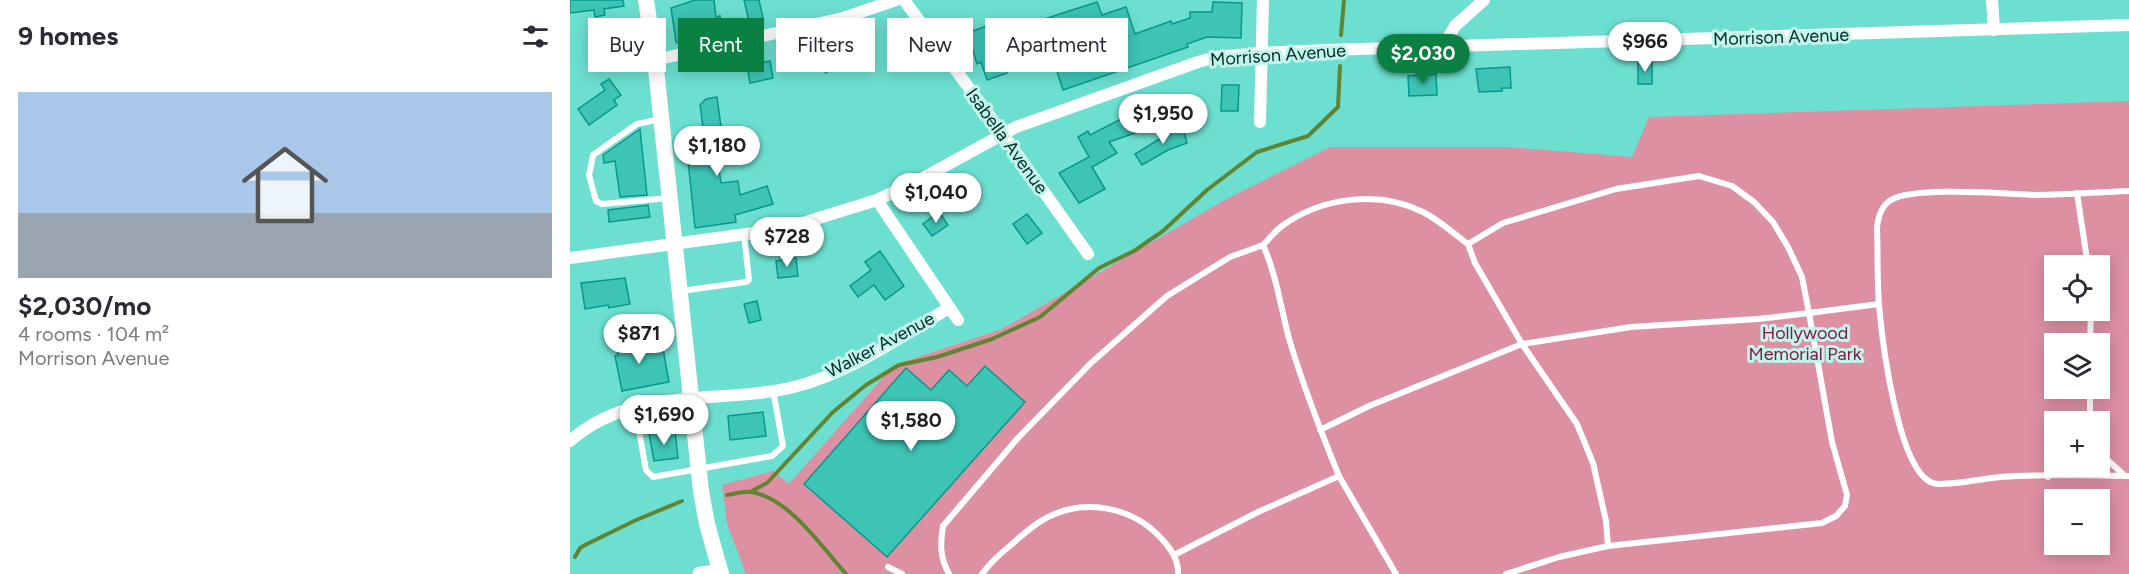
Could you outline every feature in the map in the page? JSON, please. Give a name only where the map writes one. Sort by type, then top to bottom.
[{"type":"main road","points":[[646,0],[649,18]]},
{"type":"main road","points":[[656,72],[706,524],[720,573]]},
{"type":"street","points":[[666,58],[843,18],[896,0]]},
{"type":"street","name":"Isabella Avenue","points":[[904,0],[1088,254]]},
{"type":"street","points":[[1260,122],[1263,0]]},
{"type":"street","points":[[1443,47],[1455,26],[1484,0]]},
{"type":"street","points":[[1992,0],[1994,30]]},
{"type":"street","name":"Morrison Avenue","points":[[570,258],[783,229],[877,200],[1016,127],[1216,57],[1262,53],[2129,25]]},
{"type":"street","points":[[877,200],[957,320]]},
{"type":"street","name":"Walker Avenue","points":[[570,441],[590,426],[635,407],[692,397],[794,387],[839,371],[949,308]]},
{"type":"street","points":[[700,574],[720,573]]},
{"type":"lane","points":[[661,119],[637,124],[593,155],[589,175],[596,201],[602,204],[670,198]]},
{"type":"lane","points":[[1468,244],[1503,223],[1616,189],[1699,176],[1732,186],[1754,202],[1773,222],[1802,277],[1832,442],[1847,495],[1845,506],[1836,516],[1822,523],[1608,546],[1559,556],[1506,574]]},
{"type":"lane","points":[[2044,477],[2003,477],[1940,485],[1923,478],[1912,463],[1902,434],[1888,368],[1879,304],[1878,219],[1885,205],[1892,200],[1914,194],[2039,195],[2129,191]]},
{"type":"lane","points":[[2077,193],[2086,255]]},
{"type":"lane","points":[[949,574],[943,563],[941,542],[944,526],[1018,438],[1091,363],[1167,296],[1230,257],[1263,245],[1282,226],[1313,210],[1341,201],[1372,198],[1390,200],[1423,212],[1468,244],[1475,263],[1522,344],[1577,424],[1593,463],[1606,520],[1608,546]]},
{"type":"lane","points":[[680,291],[749,280],[744,234]]},
{"type":"lane","points":[[1263,245],[1270,262],[1290,342],[1320,430],[1339,476],[1396,574]]},
{"type":"lane","points":[[1320,430],[1369,406],[1522,344],[1631,327],[1758,319],[1879,304]]},
{"type":"lane","points":[[635,407],[646,470],[651,476],[772,456],[777,453],[783,446],[773,390]]},
{"type":"lane","points":[[2110,462],[2127,476]]},
{"type":"lane","points":[[1174,555],[1258,512],[1339,476]]},
{"type":"lane","points":[[2110,476],[2127,476]]},
{"type":"lane","points":[[982,574],[1006,549],[1045,518],[1063,510],[1083,507],[1121,511],[1139,520],[1166,543],[1174,555],[1179,568],[1178,574]]},
{"type":"lane","points":[[888,567],[902,574]]},
{"type":"green space","name":"Hollywood Memorial Park","points":[[2129,101],[2129,574],[746,574],[727,524],[722,485],[773,471],[789,484],[894,365],[1002,329],[1223,201],[1330,147],[1507,147],[1632,157],[1649,117]]},
{"type":"building","points":[[570,0],[623,0],[624,6],[604,9],[605,15],[595,17],[594,10],[570,13]]},
{"type":"building","points":[[695,0],[714,0],[716,17],[720,16],[720,18],[678,18],[678,43],[671,8]]},
{"type":"building","points":[[744,0],[759,0],[763,18],[748,18]]},
{"type":"building","points":[[1097,2],[1102,15],[1126,7],[1135,34],[1171,21],[1172,24],[1190,18],[1190,12],[1212,12],[1213,2],[1242,3],[1241,38],[1207,37],[1187,44],[1188,47],[1128,68],[1128,18],[1048,18]]},
{"type":"building","points":[[985,27],[985,72],[1007,73],[987,80],[981,62],[977,64],[973,50],[973,31]]},
{"type":"building","points":[[770,61],[773,78],[750,83],[748,72],[764,72],[764,62]]},
{"type":"building","points":[[1638,62],[1652,62],[1652,84],[1638,84]]},
{"type":"building","points":[[1510,67],[1511,88],[1502,88],[1502,91],[1479,92],[1476,69]]},
{"type":"building","points":[[1057,72],[1115,72],[1063,90]]},
{"type":"building","points":[[1436,74],[1437,95],[1409,96],[1408,76]]},
{"type":"building","points":[[609,79],[621,95],[614,100],[617,105],[589,125],[578,109],[605,90],[601,84]]},
{"type":"building","points":[[1222,85],[1239,85],[1238,111],[1221,111]]},
{"type":"building","points":[[717,97],[722,134],[727,133],[731,161],[718,162],[721,183],[738,181],[740,195],[767,186],[773,204],[735,215],[736,222],[695,228],[688,160],[704,135],[700,105],[706,99]]},
{"type":"building","points":[[1186,97],[1192,113],[1109,142],[1117,153],[1092,167],[1105,189],[1079,203],[1059,173],[1089,157],[1078,137],[1088,131],[1090,135],[1131,114],[1132,116]]},
{"type":"building","points":[[1182,125],[1187,143],[1168,150],[1142,165],[1135,154]]},
{"type":"building","points":[[640,129],[647,195],[620,197],[615,161],[604,163],[603,155]]},
{"type":"building","points":[[648,205],[650,217],[609,222],[608,210]]},
{"type":"building","points":[[939,212],[948,225],[932,236],[923,224]]},
{"type":"building","points":[[1027,214],[1042,233],[1027,244],[1013,224]]},
{"type":"building","points":[[880,251],[904,286],[885,300],[874,285],[858,297],[850,286],[871,270],[865,262]]},
{"type":"building","points":[[796,258],[798,276],[778,278],[776,261]]},
{"type":"building","points":[[625,278],[630,304],[585,309],[581,283]]},
{"type":"building","points":[[757,301],[761,320],[749,323],[744,304]]},
{"type":"building","points":[[628,330],[634,355],[663,349],[669,382],[622,391],[615,356],[618,355],[614,333]]},
{"type":"building","points":[[985,366],[1025,402],[887,557],[804,484],[906,368],[931,390],[949,370],[967,386]]},
{"type":"building","points":[[763,412],[766,436],[730,440],[728,416]]},
{"type":"building","points":[[675,431],[678,458],[654,461],[649,434]]},
{"type":"waterway","points":[[1341,35],[1344,0]]},
{"type":"waterway","points":[[750,492],[767,483],[833,412],[866,385],[899,365],[937,357],[992,339],[1040,317],[1099,268],[1134,251],[1163,231],[1207,190],[1257,152],[1308,136],[1338,107],[1340,66]]},
{"type":"waterway","points":[[727,495],[751,492],[778,503],[803,525],[846,574]]},
{"type":"waterway","points":[[575,557],[580,548],[585,545],[682,501]]}]
